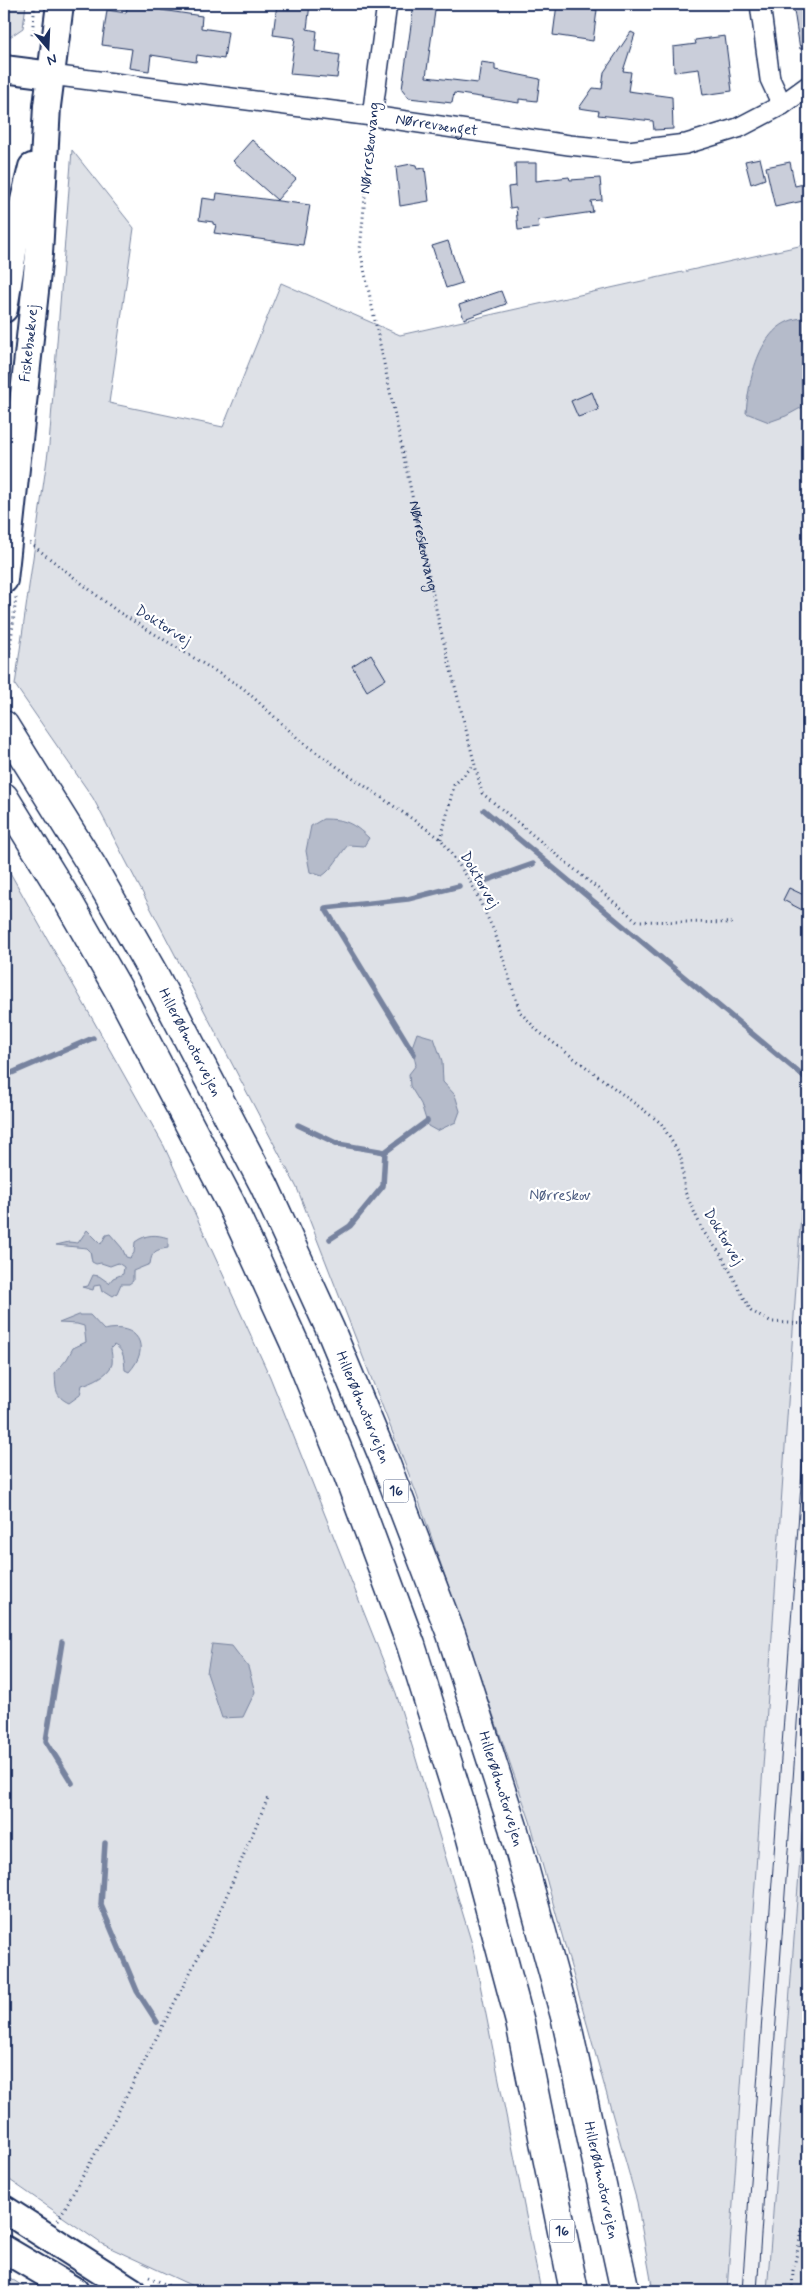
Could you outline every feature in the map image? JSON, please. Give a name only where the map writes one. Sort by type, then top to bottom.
[{"type":"highway","name":"Hillerødmotorvejen","points":[[4,725],[92,866],[151,969],[264,1185],[330,1329],[384,1459],[451,1634],[513,1827],[566,2020],[625,2291]]},
{"type":"highway","name":"16","points":[[9,805],[121,994],[231,1204],[294,1342],[348,1475],[411,1645],[469,1830],[520,2022],[574,2291]]},
{"type":"street","name":"Fiskebækvej","points":[[4,580],[39,254],[47,106],[60,4]]},
{"type":"street","name":"Nørreskovvang","points":[[372,116],[387,4]]},
{"type":"street","points":[[760,4],[770,79],[782,105]]},
{"type":"street","points":[[4,69],[51,75]]},
{"type":"street","name":"Nørrevænget","points":[[51,75],[372,116],[569,145],[628,151],[686,144],[738,128],[782,105],[808,86]]},
{"type":"street","name":"Fiskebækvej","points":[[4,309],[16,233],[47,106]]},
{"type":"street","points":[[4,2209],[132,2291]]},
{"type":"street","points":[[4,2249],[76,2291]]},
{"type":"path","name":"Nørreskovvang","points":[[372,116],[360,250],[439,624],[482,793],[637,921],[733,923]]},
{"type":"path","name":"Doktorvej","points":[[10,527],[117,611],[243,688],[303,743],[441,839],[470,881],[495,933],[520,1012],[539,1032],[661,1123],[681,1157],[685,1192],[703,1231],[722,1256],[752,1311],[772,1322],[808,1324]]},
{"type":"path","points":[[441,839],[454,785],[475,764]]},
{"type":"path","points":[[49,2237],[112,2124],[212,1930],[269,1795]]},
{"type":"path","points":[[792,2291],[793,2271],[808,2212]]},
{"type":"shaded area","points":[[808,1112],[808,1756],[767,2291],[727,2291]]},
{"type":"green space","points":[[4,4],[26,4],[23,28],[4,41]]},
{"type":"green space","points":[[4,90],[7,91],[8,145],[4,171]]},
{"type":"green space","name":"Nørreskov","points":[[72,150],[134,228],[109,403],[223,427],[281,283],[400,335],[808,244],[808,1112],[727,2291],[653,2291],[637,2202],[530,1821],[415,1490],[297,1188],[93,798],[15,685],[49,445]]},
{"type":"green space","points":[[8,869],[164,1146],[270,1377],[396,1693],[472,1944],[541,2291],[210,2291],[199,2289],[102,2244],[4,2176],[4,870]]},
{"type":"green space","points":[[808,1756],[808,2291],[767,2291]]},
{"type":"green space","points":[[4,2274],[30,2291],[4,2291]]},
{"type":"water","points":[[808,318],[808,404],[786,416],[769,422],[746,413],[750,383],[760,351],[779,327],[792,320]]},
{"type":"water","points":[[323,819],[348,823],[369,838],[364,846],[348,845],[333,866],[322,876],[310,872],[306,851],[311,826]]},
{"type":"water","points":[[417,1033],[434,1038],[442,1061],[443,1082],[455,1095],[460,1111],[456,1122],[437,1131],[428,1126],[421,1104],[410,1086],[409,1074],[416,1065],[412,1047]]},
{"type":"water","points":[[87,1230],[101,1244],[106,1235],[110,1234],[122,1248],[126,1257],[130,1258],[134,1253],[135,1242],[147,1236],[155,1235],[168,1238],[168,1248],[155,1252],[150,1264],[133,1271],[133,1281],[129,1284],[121,1284],[117,1293],[113,1296],[105,1291],[102,1292],[100,1285],[94,1286],[93,1290],[82,1287],[88,1286],[93,1275],[99,1276],[109,1283],[113,1278],[123,1274],[124,1267],[118,1263],[110,1266],[92,1262],[90,1251],[87,1248],[56,1245],[69,1242],[78,1243]]},
{"type":"water","points":[[79,1315],[90,1315],[104,1330],[116,1328],[133,1333],[138,1339],[140,1354],[129,1372],[125,1370],[122,1353],[114,1345],[111,1348],[112,1364],[107,1372],[100,1378],[82,1385],[80,1395],[69,1403],[58,1394],[55,1373],[67,1359],[73,1348],[86,1342],[84,1326],[59,1323]]},
{"type":"water","points":[[212,1644],[232,1646],[248,1667],[255,1692],[243,1717],[222,1718],[207,1673]]},
{"type":"building","points":[[128,4],[155,4],[154,7],[161,8],[161,10],[202,16],[201,28],[228,32],[224,59],[197,55],[196,62],[151,55],[149,71],[129,68],[132,49],[102,45],[107,10],[126,13]]},
{"type":"building","points":[[277,4],[310,4],[307,29],[317,31],[315,51],[340,55],[337,78],[290,74],[295,38],[273,35]]},
{"type":"building","points":[[414,4],[436,4],[426,77],[478,83],[481,62],[495,64],[495,70],[540,79],[537,101],[519,99],[519,103],[454,93],[452,103],[409,98],[402,89]]},
{"type":"building","points":[[557,4],[597,10],[593,41],[553,35]]},
{"type":"building","points":[[793,4],[808,4],[808,49],[800,49]]},
{"type":"building","points":[[631,32],[635,34],[623,71],[631,72],[628,91],[672,97],[673,129],[654,130],[653,121],[598,115],[599,111],[579,108],[593,88],[602,89],[604,72]]},
{"type":"building","points":[[725,36],[732,91],[703,95],[699,69],[674,72],[673,47],[696,44],[695,40]]},
{"type":"building","points":[[252,140],[296,179],[277,200],[233,161]]},
{"type":"building","points":[[760,158],[765,179],[751,184],[745,161]]},
{"type":"building","points":[[790,162],[795,186],[808,183],[808,200],[775,207],[766,167]]},
{"type":"building","points":[[515,163],[536,163],[536,181],[569,177],[570,180],[600,178],[602,200],[591,201],[593,212],[538,220],[539,228],[518,230],[516,207],[510,208],[508,187],[516,186]]},
{"type":"building","points":[[416,165],[417,169],[425,168],[429,201],[400,206],[396,167]]},
{"type":"building","points":[[217,193],[310,205],[303,245],[214,233],[216,225],[213,222],[199,220],[202,198],[216,200]]},
{"type":"building","points":[[448,241],[462,283],[446,288],[432,246]]},
{"type":"building","points":[[501,291],[506,304],[464,319],[459,305]]},
{"type":"building","points":[[592,392],[599,410],[578,417],[571,401]]},
{"type":"building","points":[[371,654],[386,679],[367,691],[352,666]]},
{"type":"building","points":[[789,888],[808,897],[808,913],[783,900]]},
{"type":"waterway","points":[[484,810],[804,1077]]},
{"type":"waterway","points":[[482,882],[533,864]]},
{"type":"waterway","points":[[414,1054],[325,908],[408,899],[459,886]]},
{"type":"waterway","points":[[4,1074],[7,1075],[93,1038]]},
{"type":"waterway","points":[[298,1125],[338,1144],[385,1152],[427,1121]]},
{"type":"waterway","points":[[330,1239],[350,1226],[383,1186],[385,1152]]},
{"type":"waterway","points":[[62,1642],[46,1741],[72,1783]]},
{"type":"waterway","points":[[105,1843],[101,1905],[137,1991],[157,2022]]},
{"type":"tram line","points":[[742,2291],[808,1390]]},
{"type":"tram line","points":[[757,2291],[808,1567]]}]
